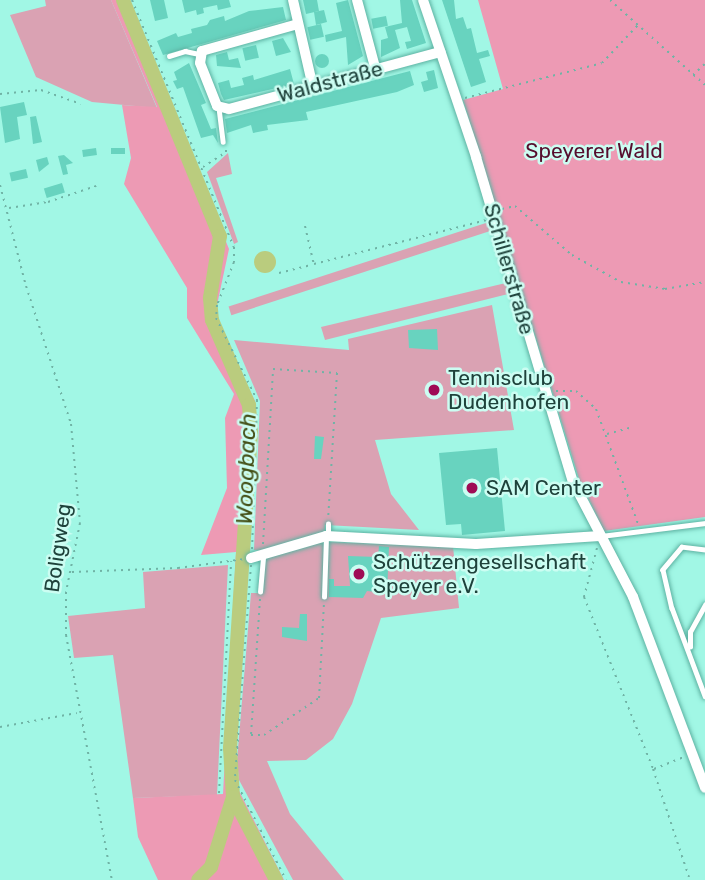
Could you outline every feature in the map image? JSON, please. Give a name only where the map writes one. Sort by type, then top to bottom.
[{"type":"street","points":[[293,0],[313,87]]},
{"type":"street","points":[[357,0],[376,71]]},
{"type":"street","name":"Schillerstraße","points":[[423,0],[493,215],[573,482],[633,597],[705,788]]},
{"type":"street","points":[[219,108],[201,69],[200,54],[298,24]]},
{"type":"street","name":"Waldstraße","points":[[219,108],[313,87],[440,52]]},
{"type":"street","points":[[259,556],[327,536],[476,544],[600,536]]},
{"type":"lane","points":[[169,57],[185,51],[200,54]]},
{"type":"lane","points":[[219,108],[223,142]]},
{"type":"lane","points":[[600,536],[705,523]]},
{"type":"lane","points":[[324,597],[328,524]]},
{"type":"lane","points":[[705,550],[682,547],[663,570],[705,696]]},
{"type":"lane","points":[[259,556],[260,592]]},
{"type":"lane","points":[[690,652],[690,632],[705,605]]},
{"type":"path","points":[[132,0],[234,247],[234,262],[217,305],[219,329],[257,400],[259,556]]},
{"type":"path","points":[[610,0],[705,85]]},
{"type":"path","points":[[457,100],[602,63],[638,25]]},
{"type":"path","points":[[693,75],[705,64]]},
{"type":"path","points":[[0,94],[41,90],[81,104]]},
{"type":"path","points":[[202,168],[226,152],[223,142]]},
{"type":"path","name":"Boligweg","points":[[0,185],[26,286],[71,424],[80,523],[64,613],[78,712],[112,880]]},
{"type":"path","points":[[7,208],[48,202],[96,186]]},
{"type":"path","points":[[279,273],[493,215],[515,206],[572,255],[621,282],[665,289],[705,282]]},
{"type":"path","points":[[305,226],[314,264]]},
{"type":"path","points":[[286,880],[235,780],[259,556],[273,369],[337,373],[328,524]]},
{"type":"path","points":[[546,391],[576,391],[596,409],[640,531]]},
{"type":"path","points":[[606,435],[630,428]]},
{"type":"path","points":[[600,536],[584,597],[653,769],[690,880]]},
{"type":"path","points":[[71,572],[178,568],[237,560]]},
{"type":"path","points":[[219,793],[231,561]]},
{"type":"path","points":[[260,592],[251,735],[264,735],[319,698],[324,597]]},
{"type":"path","points":[[0,727],[78,712]]},
{"type":"path","points":[[653,769],[693,754]]},
{"type":"shaded area","points":[[45,0],[111,0],[157,108],[92,102],[36,77],[10,15],[46,6]]},
{"type":"shaded area","points":[[228,153],[232,174],[216,178],[238,242],[234,244],[207,172]]},
{"type":"shaded area","points":[[492,221],[495,230],[231,315],[229,307]]},
{"type":"shaded area","points":[[265,251],[273,254],[276,262],[273,270],[265,273],[257,270],[254,262],[257,254]]},
{"type":"shaded area","points":[[510,282],[512,293],[325,340],[321,327]]},
{"type":"shaded area","points":[[492,305],[514,430],[375,440],[391,494],[419,530],[325,525],[323,597],[329,542],[453,546],[459,608],[381,618],[352,704],[333,739],[306,760],[267,761],[290,814],[344,880],[293,880],[239,780],[237,761],[251,593],[263,593],[266,551],[254,550],[260,401],[234,340],[349,350],[348,339]]},
{"type":"shaded area","points":[[228,565],[217,795],[133,798],[113,655],[74,658],[68,616],[145,608],[143,572]]},
{"type":"green space","points":[[111,0],[128,0],[229,249],[214,319],[255,401],[257,431],[232,777],[284,880],[158,880],[138,837],[133,798],[223,794],[236,552],[201,555],[227,488],[225,418],[234,394],[187,318],[187,288],[124,184],[131,158],[122,105],[157,107]]},
{"type":"green space","name":"Speyerer Wald","points":[[478,0],[705,0],[705,517],[604,531],[579,479],[463,100],[503,89]]},
{"type":"building","points":[[150,0],[164,0],[168,18],[155,21]]},
{"type":"building","points":[[182,0],[229,0],[231,7],[218,10],[217,5],[203,8],[204,13],[197,15],[196,10],[185,13]]},
{"type":"building","points":[[303,0],[317,0],[319,11],[306,14]]},
{"type":"building","points":[[348,0],[363,56],[348,65],[346,37],[326,42],[325,35],[342,31],[336,3]]},
{"type":"building","points":[[400,0],[412,0],[426,43],[407,49],[405,42],[411,41],[407,27],[395,30],[400,48],[381,57],[381,40],[388,38],[385,27],[402,23]]},
{"type":"building","points":[[442,0],[454,0],[456,19],[463,17],[467,29],[471,28],[477,53],[488,50],[490,56],[479,59],[486,82],[471,87]]},
{"type":"building","points":[[283,7],[286,20],[163,55],[157,41],[176,33],[178,37],[192,33],[191,29],[207,25],[210,20],[224,16],[225,21],[249,11]]},
{"type":"building","points":[[324,10],[327,22],[316,25],[314,12]]},
{"type":"building","points":[[386,16],[388,26],[373,29],[371,19]]},
{"type":"building","points":[[321,24],[324,37],[310,40],[307,27]]},
{"type":"building","points":[[283,38],[291,52],[276,56],[272,41]]},
{"type":"building","points":[[256,45],[259,58],[245,61],[242,48]]},
{"type":"building","points":[[227,52],[229,60],[238,58],[241,68],[217,66],[216,55]]},
{"type":"building","points":[[322,54],[327,56],[327,66],[322,68],[317,66],[315,61],[317,56]]},
{"type":"building","points":[[189,63],[206,103],[201,105],[211,129],[216,128],[218,143],[213,135],[201,138],[183,87],[177,89],[173,81],[177,80],[174,72]]},
{"type":"building","points":[[290,69],[294,84],[224,100],[221,94],[218,83],[229,80],[231,88],[244,85],[242,78],[253,75],[254,80]]},
{"type":"building","points":[[434,70],[438,88],[424,92],[421,82],[428,80],[426,72]]},
{"type":"building","points":[[410,71],[414,85],[397,92],[306,112],[308,120],[267,125],[268,130],[253,133],[251,125],[227,133],[225,119]]},
{"type":"building","points":[[24,102],[27,115],[17,117],[20,139],[5,143],[0,107]]},
{"type":"building","points":[[36,116],[42,142],[33,144],[30,117]]},
{"type":"building","points":[[96,148],[97,155],[83,157],[82,150]]},
{"type":"building","points":[[111,148],[125,148],[125,154],[111,154]]},
{"type":"building","points":[[64,155],[73,163],[66,165],[68,174],[63,175],[58,156]]},
{"type":"building","points":[[47,157],[49,164],[39,172],[36,160]]},
{"type":"building","points":[[26,169],[28,178],[11,182],[9,173]]},
{"type":"building","points":[[62,183],[65,193],[47,198],[44,189]]},
{"type":"building","points":[[437,329],[438,350],[409,348],[408,330]]},
{"type":"building","points":[[315,436],[324,437],[321,459],[314,459]]},
{"type":"building","name":"SAM Center","points":[[497,448],[505,531],[462,535],[461,524],[446,525],[439,453]]},
{"type":"building","points":[[379,546],[389,547],[387,593],[367,591],[363,598],[329,597],[329,579],[334,579],[334,586],[350,586],[348,556],[378,557]]},
{"type":"building","points":[[300,614],[307,614],[307,641],[282,637],[282,627],[299,628]]},
{"type":"waterway","name":"Woogbach","points":[[123,0],[220,236],[210,298],[212,320],[249,405],[251,432],[230,748],[233,797],[211,867],[198,880]]},
{"type":"waterway","name":"Woogbach","points":[[233,797],[276,880]]},
{"type":"place","name":"Tennisclub Dudenhofen","points":[[434,390]]},
{"type":"place","name":"SAM Center","points":[[472,488]]},
{"type":"place","name":"Schützengesellschaft Speyer e.V.","points":[[359,574]]}]
